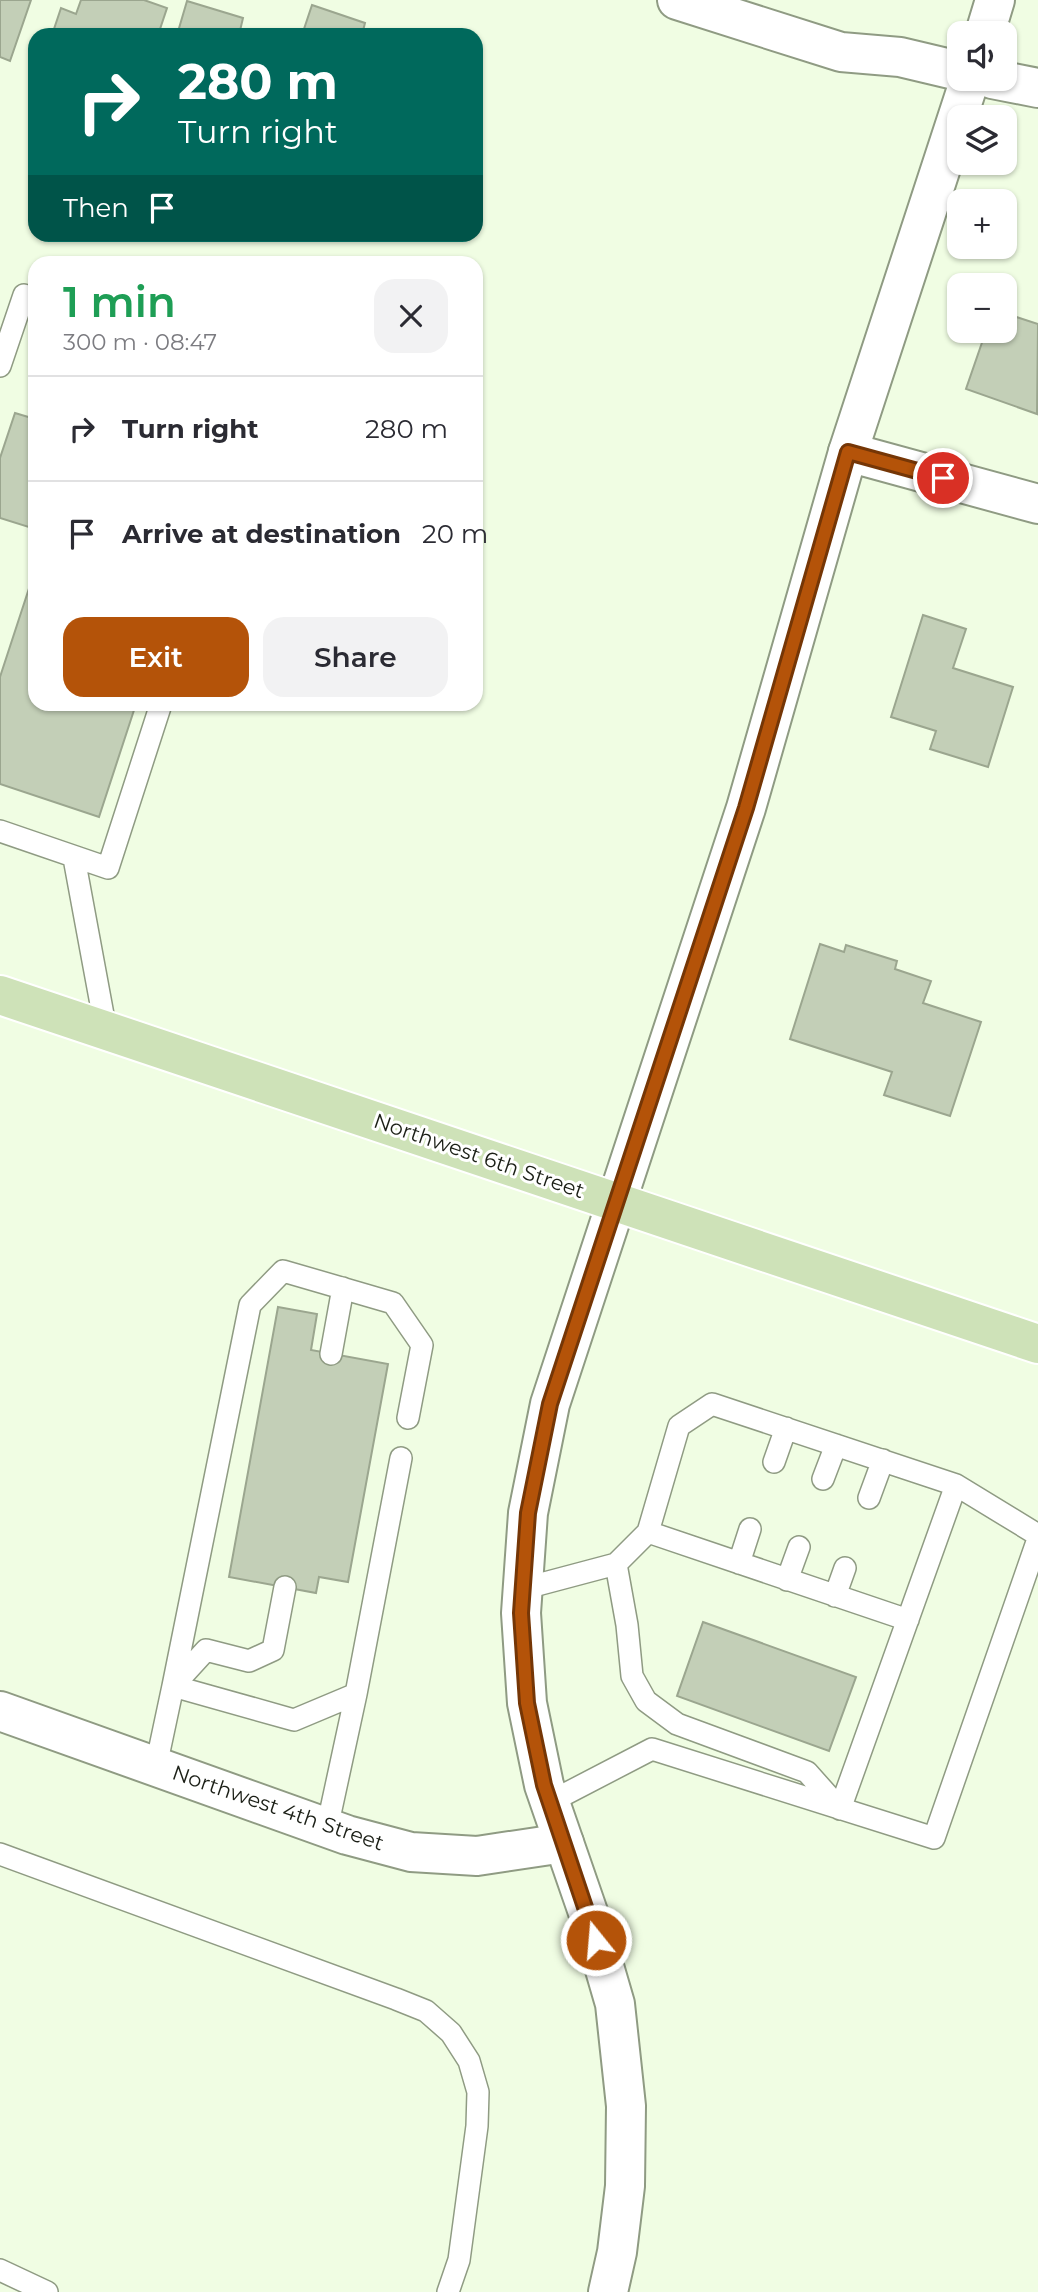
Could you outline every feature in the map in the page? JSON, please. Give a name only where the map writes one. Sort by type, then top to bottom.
[{"type":"main road","name":"Northwest 6th Street","points":[[0,995],[1038,1344]]},
{"type":"street","points":[[989,21],[995,0]]},
{"type":"street","points":[[687,2],[841,52],[900,57],[947,68]]},
{"type":"street","points":[[1017,84],[1038,88]]},
{"type":"street","points":[[608,2292],[617,2252],[625,2186],[626,2106],[615,2004],[590,1918],[544,1785],[527,1703],[521,1613],[528,1513],[550,1404],[746,808],[848,452],[966,91]]},
{"type":"street","points":[[848,452],[1038,504]]},
{"type":"street","name":"Northwest 4th Street","points":[[0,1711],[327,1828],[411,1852],[477,1856],[565,1843]]},
{"type":"lane","points":[[0,366],[24,295],[28,296]]},
{"type":"lane","points":[[0,831],[108,868],[159,711]]},
{"type":"lane","points":[[74,858],[106,1031]]},
{"type":"lane","points":[[156,1766],[250,1305],[283,1271],[393,1303],[422,1345],[408,1418]]},
{"type":"lane","points":[[331,1354],[343,1288]]},
{"type":"lane","points":[[522,1589],[616,1564],[648,1532],[679,1426],[712,1404],[956,1485],[1038,1537],[934,1838],[652,1749],[550,1802]]},
{"type":"lane","points":[[774,1462],[786,1428]]},
{"type":"lane","points":[[823,1479],[836,1445]]},
{"type":"lane","points":[[327,1828],[356,1694],[401,1458]]},
{"type":"lane","points":[[869,1498],[883,1460]]},
{"type":"lane","points":[[840,1809],[956,1485]]},
{"type":"lane","points":[[739,1563],[750,1529]]},
{"type":"lane","points":[[648,1532],[908,1620]]},
{"type":"lane","points":[[787,1580],[799,1547]]},
{"type":"lane","points":[[616,1564],[627,1625],[632,1676],[646,1701],[677,1724],[807,1772],[840,1809]]},
{"type":"lane","points":[[835,1596],[845,1568]]},
{"type":"lane","points":[[173,1686],[206,1650],[249,1661],[273,1650],[285,1587]]},
{"type":"lane","points":[[173,1686],[294,1720],[356,1694]]},
{"type":"lane","points":[[0,1854],[396,1998],[426,2011],[451,2033],[469,2061],[478,2092],[477,2126],[459,2260],[448,2292]]},
{"type":"lane","points":[[0,2270],[47,2292]]},
{"type":"building","points":[[0,0],[31,0],[10,61],[0,57]]},
{"type":"building","points":[[81,0],[144,0],[167,8],[160,28],[54,28],[61,8],[76,14]]},
{"type":"building","points":[[187,1],[243,18],[241,28],[179,28]]},
{"type":"building","points":[[312,5],[365,23],[364,28],[304,28]]},
{"type":"building","points":[[1017,317],[1038,324],[1037,414],[966,389],[982,343],[1017,343]]},
{"type":"building","points":[[15,413],[28,417],[28,527],[0,518],[0,458]]},
{"type":"building","points":[[28,591],[28,711],[134,711],[99,817],[0,784],[0,677]]},
{"type":"building","points":[[923,615],[966,629],[953,668],[1013,687],[988,767],[930,749],[936,731],[891,717]]},
{"type":"building","points":[[820,944],[844,952],[846,945],[897,961],[895,969],[931,981],[923,1003],[981,1022],[950,1116],[884,1095],[892,1072],[790,1039]]},
{"type":"building","points":[[278,1307],[317,1314],[311,1350],[388,1364],[348,1582],[319,1577],[316,1593],[229,1577]]},
{"type":"building","points":[[703,1622],[856,1677],[829,1751],[677,1696]]},
{"type":"route","points":[[596,1940],[544,1785],[527,1703],[521,1613],[528,1513],[550,1404],[746,808],[848,452],[943,478]]}]
